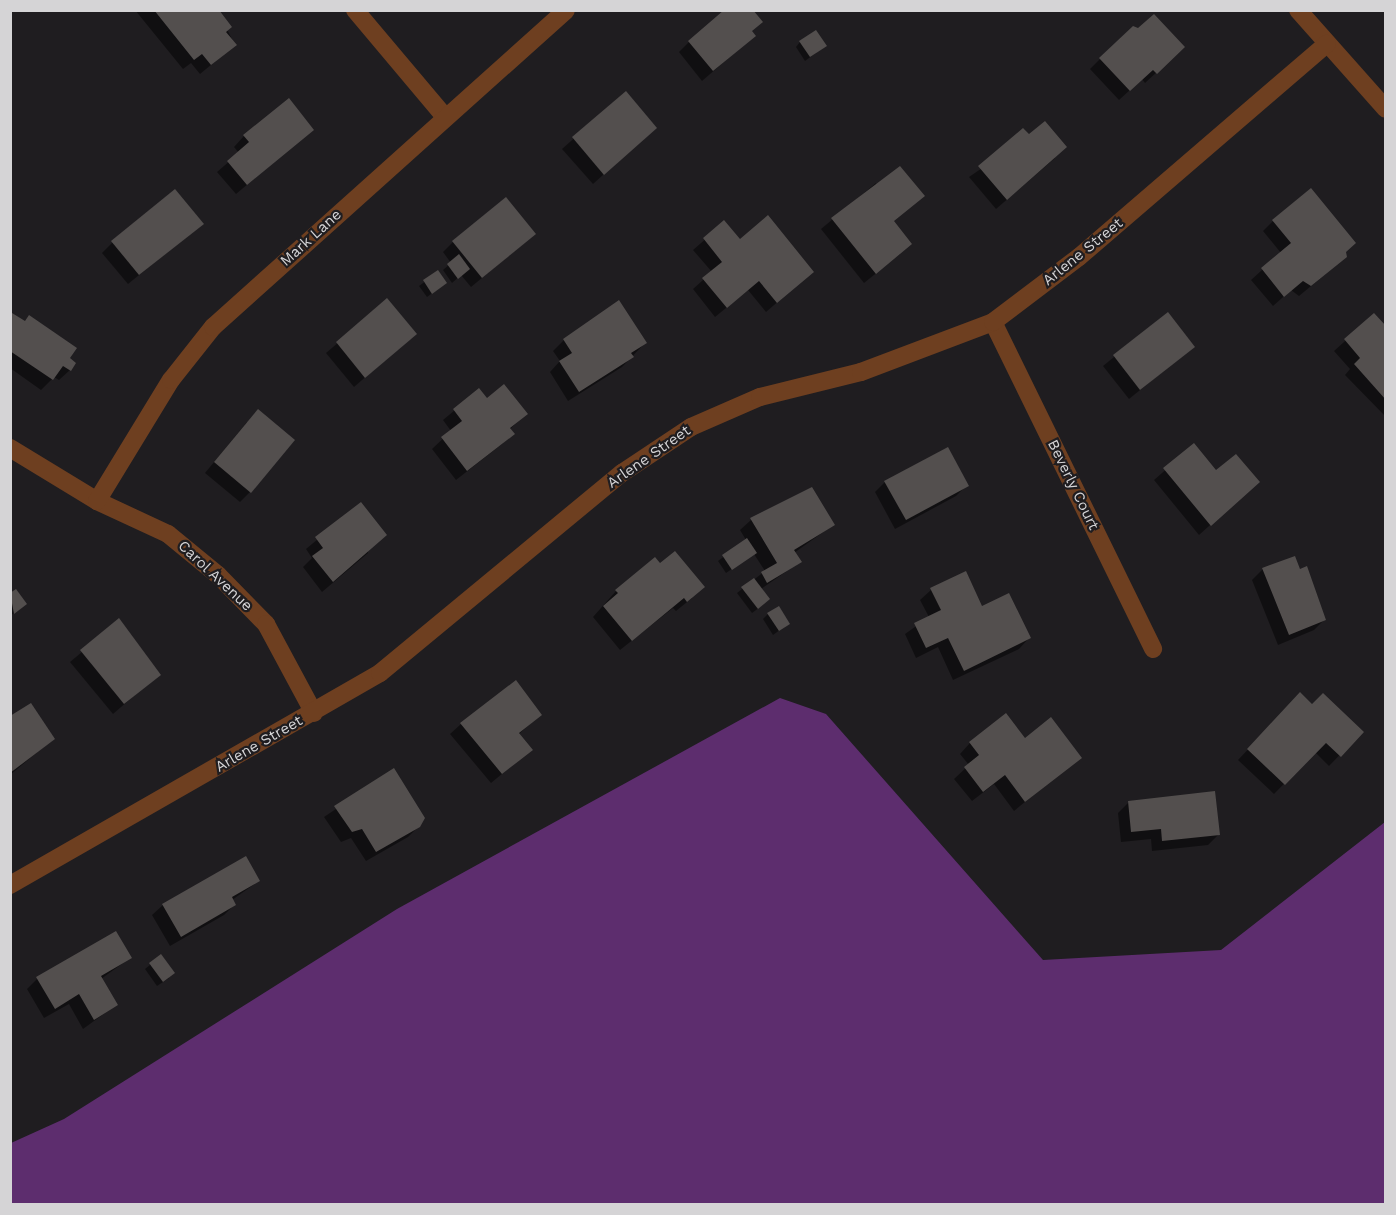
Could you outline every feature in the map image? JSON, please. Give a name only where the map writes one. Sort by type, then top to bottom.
[{"type":"street","points":[[355,10],[445,117]]},
{"type":"street","name":"Mark Lane","points":[[97,501],[171,380],[213,327],[567,10]]},
{"type":"street","points":[[1298,10],[1386,109]]},
{"type":"street","name":"Arlene Street","points":[[10,885],[314,713],[380,673],[622,473],[691,427],[760,397],[861,372],[993,322],[1079,257],[1327,44]]},
{"type":"street","name":"Beverly Court","points":[[993,322],[1153,649]]},
{"type":"street","name":"Carol Avenue","points":[[10,448],[97,501],[168,534],[218,575],[266,624],[314,713]]},
{"type":"shaded area","points":[[780,698],[826,714],[1043,960],[1221,950],[1385,822],[1385,1204],[11,1204],[11,1143],[64,1119],[397,909]]},
{"type":"building","points":[[154,10],[219,10],[232,27],[226,32],[237,45],[211,65],[202,54],[194,60]]},
{"type":"building","points":[[724,10],[753,10],[763,22],[752,31],[756,36],[713,71],[688,41]]},
{"type":"building","points":[[1154,14],[1185,47],[1157,74],[1153,70],[1130,91],[1099,58],[1133,26],[1138,28]]},
{"type":"building","points":[[816,30],[827,46],[810,57],[799,41]]},
{"type":"building","points":[[626,91],[657,128],[604,175],[572,137]]},
{"type":"building","points":[[289,98],[314,130],[247,185],[227,161],[249,142],[243,135]]},
{"type":"building","points":[[1045,121],[1067,147],[1007,200],[978,166],[1023,128],[1029,134]]},
{"type":"building","points":[[900,166],[925,196],[894,221],[912,244],[876,274],[831,218]]},
{"type":"building","points":[[1311,188],[1356,243],[1346,252],[1347,257],[1311,286],[1303,281],[1284,297],[1261,268],[1291,243],[1272,220]]},
{"type":"building","points":[[175,189],[204,224],[139,275],[111,241]]},
{"type":"building","points":[[506,197],[536,234],[482,278],[452,241]]},
{"type":"building","points":[[768,215],[814,272],[777,303],[759,281],[727,308],[702,278],[722,262],[703,238],[724,220],[740,239]]},
{"type":"building","points":[[459,254],[470,269],[458,279],[447,264]]},
{"type":"building","points":[[438,270],[447,283],[432,294],[423,280]]},
{"type":"building","points":[[387,298],[417,334],[365,378],[336,342]]},
{"type":"building","points":[[619,300],[647,343],[631,353],[634,357],[579,392],[559,361],[572,353],[563,339]]},
{"type":"building","points":[[1168,312],[1195,347],[1140,390],[1113,355]]},
{"type":"building","points":[[12,313],[25,321],[29,315],[77,348],[70,358],[76,363],[71,371],[63,366],[53,380],[10,351]]},
{"type":"building","points":[[1374,313],[1386,326],[1386,400],[1354,364],[1360,358],[1344,339]]},
{"type":"building","points":[[504,384],[528,414],[510,428],[515,434],[467,471],[441,437],[462,421],[453,409],[479,388],[487,398]]},
{"type":"building","points":[[258,409],[295,440],[251,493],[214,462]]},
{"type":"building","points":[[1194,443],[1216,470],[1236,454],[1260,482],[1211,526],[1163,468]]},
{"type":"building","points":[[948,447],[969,486],[906,520],[884,481]]},
{"type":"building","points":[[812,487],[835,525],[794,550],[802,562],[767,583],[761,572],[777,563],[750,518]]},
{"type":"building","points":[[361,502],[387,535],[333,582],[312,556],[323,548],[315,537]]},
{"type":"building","points":[[747,538],[757,553],[732,570],[722,555]]},
{"type":"building","points":[[675,551],[705,587],[687,602],[684,598],[632,641],[603,606],[618,593],[615,590],[655,557],[660,563]]},
{"type":"building","points":[[1295,556],[1300,569],[1307,566],[1326,620],[1289,635],[1262,568]]},
{"type":"building","points":[[966,571],[982,606],[1009,593],[1031,638],[964,671],[948,638],[926,648],[914,623],[941,610],[930,588]]},
{"type":"building","points":[[754,578],[770,599],[758,609],[741,587]]},
{"type":"building","points":[[16,589],[27,604],[14,614],[10,593]]},
{"type":"building","points":[[779,606],[790,624],[779,631],[767,613]]},
{"type":"building","points":[[119,618],[161,675],[124,704],[80,650]]},
{"type":"building","points":[[516,680],[542,715],[519,733],[533,750],[502,774],[460,723]]},
{"type":"building","points":[[1300,692],[1312,704],[1323,693],[1364,732],[1341,757],[1326,743],[1285,785],[1247,749]]},
{"type":"building","points":[[31,703],[55,739],[10,773],[10,716]]},
{"type":"building","points":[[1006,713],[1025,738],[1051,717],[1082,758],[1025,802],[1005,775],[983,792],[964,767],[979,755],[969,742]]},
{"type":"building","points":[[394,768],[425,818],[420,827],[376,852],[362,829],[352,832],[334,806]]},
{"type":"building","points":[[1215,791],[1220,835],[1162,841],[1161,829],[1131,832],[1128,801]]},
{"type":"building","points":[[246,856],[260,881],[232,897],[236,905],[181,937],[162,904]]},
{"type":"building","points":[[116,931],[132,958],[101,976],[118,1005],[94,1020],[79,994],[55,1009],[36,977]]},
{"type":"building","points":[[161,954],[175,973],[163,982],[149,963]]}]
